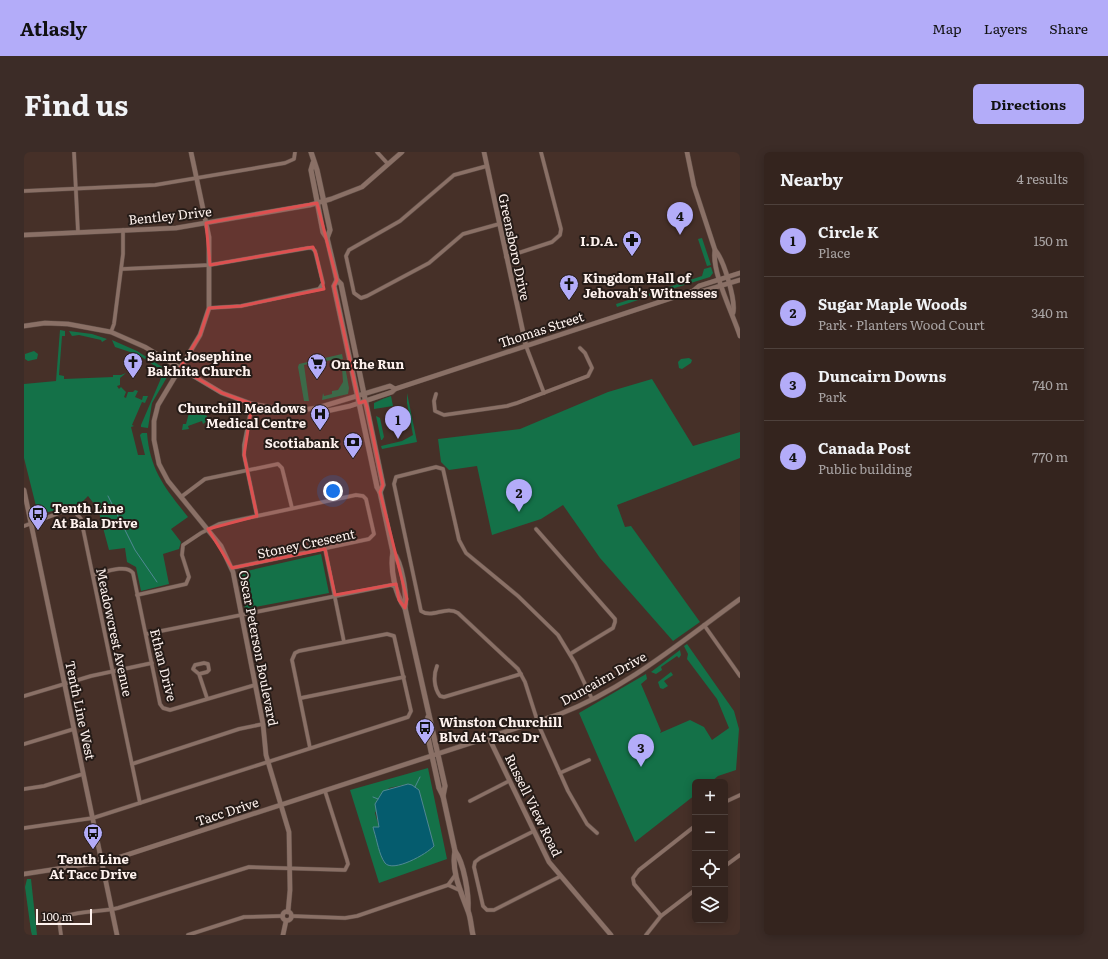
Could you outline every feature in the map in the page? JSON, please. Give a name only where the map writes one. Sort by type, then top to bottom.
[{"type":"main road","points":[[311,152],[313,163],[317,170],[330,230],[327,238]]},
{"type":"main road","points":[[313,163],[311,170],[324,232],[327,238],[337,280],[341,284],[383,485],[380,492]]},
{"type":"main road","points":[[337,280],[334,286],[377,487],[380,492],[393,552],[391,561],[399,600],[405,608]]},
{"type":"main road","points":[[393,552],[398,558],[406,599],[405,608],[428,714],[433,727],[445,786],[443,796]]},
{"type":"main road","points":[[428,714],[426,728],[455,851],[453,860],[460,890],[468,910],[473,935]]},
{"type":"main road","points":[[455,851],[460,857],[469,899],[468,910]]},
{"type":"street","points":[[74,152],[78,232]]},
{"type":"street","name":"Oscar Peterson Boulevard","points":[[191,152],[198,179],[209,237],[209,308],[200,335],[158,405],[153,433],[159,464],[168,481],[221,546],[232,568],[263,724],[268,762],[289,832],[290,869],[288,912]]},
{"type":"street","points":[[24,191],[147,186],[198,179],[291,161],[294,159],[295,152]]},
{"type":"street","points":[[378,152],[388,164]]},
{"type":"street","name":"Bentley Drive","points":[[24,235],[176,228],[318,203],[362,187],[402,152]]},
{"type":"street","name":"Greensboro Drive","points":[[484,152],[526,346]]},
{"type":"street","points":[[506,256],[552,242],[560,235],[561,229],[541,152]]},
{"type":"street","points":[[687,152],[692,180],[715,250],[719,255],[735,306],[733,313]]},
{"type":"street","points":[[487,166],[454,175],[400,221],[349,250],[346,256],[354,293],[361,298],[367,296],[429,263],[463,234],[499,224]]},
{"type":"street","points":[[111,332],[122,270],[123,230]]},
{"type":"street","points":[[122,270],[210,265],[311,248],[316,254],[323,283],[322,287],[317,290],[240,306],[209,308]]},
{"type":"street","points":[[715,250],[713,258],[728,307],[733,313],[740,336]]},
{"type":"street","name":"Thomas Street","points":[[324,407],[327,410],[359,403],[392,392],[395,389],[693,291],[699,286],[740,273]]},
{"type":"street","name":"Thomas Street","points":[[693,291],[700,292],[740,280]]},
{"type":"street","name":"Thomas Street","points":[[24,326],[45,323],[68,324],[86,326],[111,332],[139,344],[222,393],[252,404],[301,410],[324,407],[327,404],[358,397],[390,386],[395,389]]},
{"type":"street","points":[[526,346],[544,394]]},
{"type":"street","points":[[436,394],[434,401],[435,411],[444,415],[507,406],[544,394],[585,378],[591,372],[592,368],[585,352],[580,348]]},
{"type":"street","points":[[252,404],[244,445],[247,470],[257,516]]},
{"type":"street","points":[[180,497],[205,479],[274,464],[280,466],[292,508]]},
{"type":"street","points":[[592,699],[570,654],[554,630],[515,593],[466,553],[457,533],[443,469],[436,467],[396,477],[394,484],[421,611],[426,614],[450,609],[458,613],[514,665],[521,674],[537,721],[560,773],[587,824],[597,833]]},
{"type":"street","name":"Tenth Line West","points":[[24,490],[117,935]]},
{"type":"street","name":"Stoney Crescent","points":[[137,595],[186,584],[189,578],[182,555],[182,548],[186,542],[224,523],[356,495],[365,497],[374,532],[372,538],[232,568]]},
{"type":"street","name":"Meadowcrest Avenue","points":[[24,526],[66,510],[75,512],[82,522],[140,803]]},
{"type":"street","points":[[536,529],[615,622],[613,628],[570,654]]},
{"type":"street","points":[[325,549],[344,642]]},
{"type":"street","name":"Ethan Drive","points":[[93,575],[128,569],[133,573],[160,704],[165,710],[170,710],[255,685]]},
{"type":"street","points":[[391,585],[395,578]]},
{"type":"street","points":[[146,634],[335,595],[391,585],[397,588]]},
{"type":"street","name":"Duncairn Drive","points":[[432,754],[572,710],[644,669],[740,599]]},
{"type":"street","points":[[704,625],[740,676]]},
{"type":"street","points":[[24,828],[93,818],[408,717],[411,711],[394,636],[387,634],[295,653],[292,660],[301,698],[310,748]]},
{"type":"street","points":[[24,696],[64,683],[152,663]]},
{"type":"street","points":[[437,666],[435,679],[437,692],[440,696],[444,697],[521,674]]},
{"type":"street","points":[[199,674],[207,698]]},
{"type":"street","points":[[301,698],[404,677]]},
{"type":"street","points":[[132,764],[239,729],[263,724]]},
{"type":"street","points":[[24,744],[74,729]]},
{"type":"street","name":"Russell View Road","points":[[488,736],[549,862],[611,935]]},
{"type":"street","name":"Tacc Drive","points":[[24,874],[102,862],[282,806],[432,754]]},
{"type":"street","points":[[560,773],[589,760]]},
{"type":"street","points":[[24,789],[44,786],[83,774]]},
{"type":"street","points":[[470,801],[509,781]]},
{"type":"street","points":[[61,935],[59,920],[63,916],[112,910],[249,867],[340,870],[347,867],[347,860],[325,791]]},
{"type":"street","points":[[728,801],[740,795]]},
{"type":"street","points":[[661,916],[634,884],[633,878],[639,870],[692,828]]},
{"type":"street","points":[[534,831],[480,858],[475,862],[474,867],[483,906],[487,910],[494,910],[561,876]]},
{"type":"street","points":[[728,864],[740,854]]},
{"type":"street","points":[[291,916],[351,918],[448,885],[456,873]]},
{"type":"street","points":[[448,885],[460,890]]},
{"type":"street","points":[[646,935],[661,916],[692,892]]},
{"type":"street","points":[[188,935],[244,917],[282,916],[285,912],[288,912],[291,916]]},
{"type":"street","points":[[282,916],[286,921]]},
{"type":"street","points":[[283,935],[286,921],[289,920],[291,916]]},
{"type":"highlighted area","points":[[317,203],[337,280],[334,286],[359,403],[365,401],[367,407],[383,485],[380,492],[407,599],[405,608],[399,600],[396,584],[335,595],[325,549],[232,568],[208,529],[257,516],[244,455],[252,404],[222,393],[180,368],[200,335],[209,308],[241,306],[324,289],[316,254],[313,247],[210,265],[206,223]]},
{"type":"green space","points":[[702,238],[711,265],[707,266],[698,239]]},
{"type":"green space","points":[[711,267],[713,273],[710,277],[649,296],[648,294],[702,276],[704,269]]},
{"type":"green space","points":[[641,296],[641,299],[617,307],[616,304]]},
{"type":"green space","points":[[60,330],[65,331],[65,336],[62,336],[59,375],[64,376],[64,379],[113,377],[113,375],[121,375],[126,373],[120,378],[120,385],[117,386],[119,389],[121,387],[126,392],[124,397],[126,398],[128,392],[133,392],[135,390],[138,391],[135,397],[142,400],[143,396],[148,396],[145,403],[142,402],[132,425],[134,426],[131,427],[138,455],[145,455],[140,435],[142,433],[147,433],[155,469],[166,488],[188,517],[171,529],[181,542],[179,549],[163,554],[169,584],[141,591],[136,567],[127,562],[125,548],[109,550],[98,509],[88,496],[78,506],[38,514],[24,458],[24,384],[56,381]]},
{"type":"green space","points":[[69,331],[92,334],[107,339],[102,342],[101,340],[79,335],[72,336]]},
{"type":"green space","points":[[112,340],[137,351],[170,372],[152,403],[148,428],[141,427],[141,425],[162,376],[162,371],[139,355],[115,347]]},
{"type":"green space","points":[[34,351],[38,354],[37,359],[28,361],[25,359],[25,354]]},
{"type":"green space","points":[[342,354],[343,359],[304,365],[309,401],[304,401],[298,367],[299,364]]},
{"type":"green space","points":[[689,358],[692,360],[691,363],[682,369],[679,368],[678,362],[681,359]]},
{"type":"green space","points":[[345,366],[349,388],[348,394],[322,400],[323,393],[324,396],[332,394],[332,391],[338,390],[343,382],[342,368]]},
{"type":"green space","points":[[652,379],[693,446],[740,432],[740,458],[617,505],[625,527],[631,526],[700,622],[673,641],[600,558],[563,505],[541,519],[492,535],[477,466],[449,470],[441,462],[438,439],[520,429],[608,392]]},
{"type":"green space","points":[[407,393],[417,442],[382,449],[381,446],[402,441],[413,435],[407,403]]},
{"type":"green space","points":[[391,396],[393,406],[374,409],[374,403],[383,399],[374,402]]},
{"type":"green space","points":[[188,406],[207,416],[207,421],[203,424],[202,421],[188,426],[189,429],[182,430],[183,424],[186,424],[190,409],[187,408]]},
{"type":"green space","points":[[376,416],[380,418],[384,437],[382,440],[381,440]]},
{"type":"green space","points":[[321,554],[329,593],[245,609],[238,573]]},
{"type":"green space","points":[[687,644],[734,711],[739,729],[736,770],[718,776],[714,779],[692,779],[692,797],[635,842],[579,713],[646,674],[647,679],[641,684],[661,731],[660,733],[690,720],[704,727],[712,740],[729,728],[717,699],[687,659],[688,654],[684,646]]},
{"type":"green space","points":[[680,650],[681,655],[679,658],[677,656],[661,667],[662,670],[656,674],[651,672]]},
{"type":"green space","points":[[671,672],[673,675],[664,681],[668,686],[663,689],[660,688],[658,682]]},
{"type":"green space","points":[[428,768],[447,859],[379,883],[350,790]],"holes":[[[408,784],[419,790],[434,846],[384,862],[373,827],[379,827],[375,813],[389,788]]]},
{"type":"green space","points":[[27,879],[31,879],[37,935],[32,935],[31,931],[25,887]]},
{"type":"water","points":[[408,784],[419,790],[434,846],[418,858],[395,866],[389,865],[385,863],[381,856],[373,827],[379,827],[375,804],[383,791]]},
{"type":"waterway","points":[[108,496],[135,550],[157,582]]},
{"type":"waterway","points":[[415,787],[420,777]]},
{"type":"waterway","points":[[373,797],[378,799]]},
{"type":"place","name":"Canada Post","points":[[680,235]]},
{"type":"place","name":"I.D.A.","points":[[632,257]]},
{"type":"place","name":"Kingdom Hall of Jehovah's Witnesses","points":[[569,301]]},
{"type":"place","name":"Saint Josephine Bakhita Church","points":[[133,379]]},
{"type":"place","name":"On the Run","points":[[317,380]]},
{"type":"place","name":"Churchill Meadows Medical Centre","points":[[320,431]]},
{"type":"place","name":"Circle K","points":[[398,439]]},
{"type":"place","name":"Scotiabank","points":[[353,459]]},
{"type":"place","name":"Sugar Maple Woods","points":[[519,512]]},
{"type":"place","name":"Tenth Line At Bala Drive","points":[[38,531]]},
{"type":"place","name":"Winston Churchill Blvd At Tacc Dr","points":[[425,745]]},
{"type":"place","name":"Duncairn Downs","points":[[641,767]]},
{"type":"place","name":"Tenth Line At Tacc Drive","points":[[93,850]]}]
